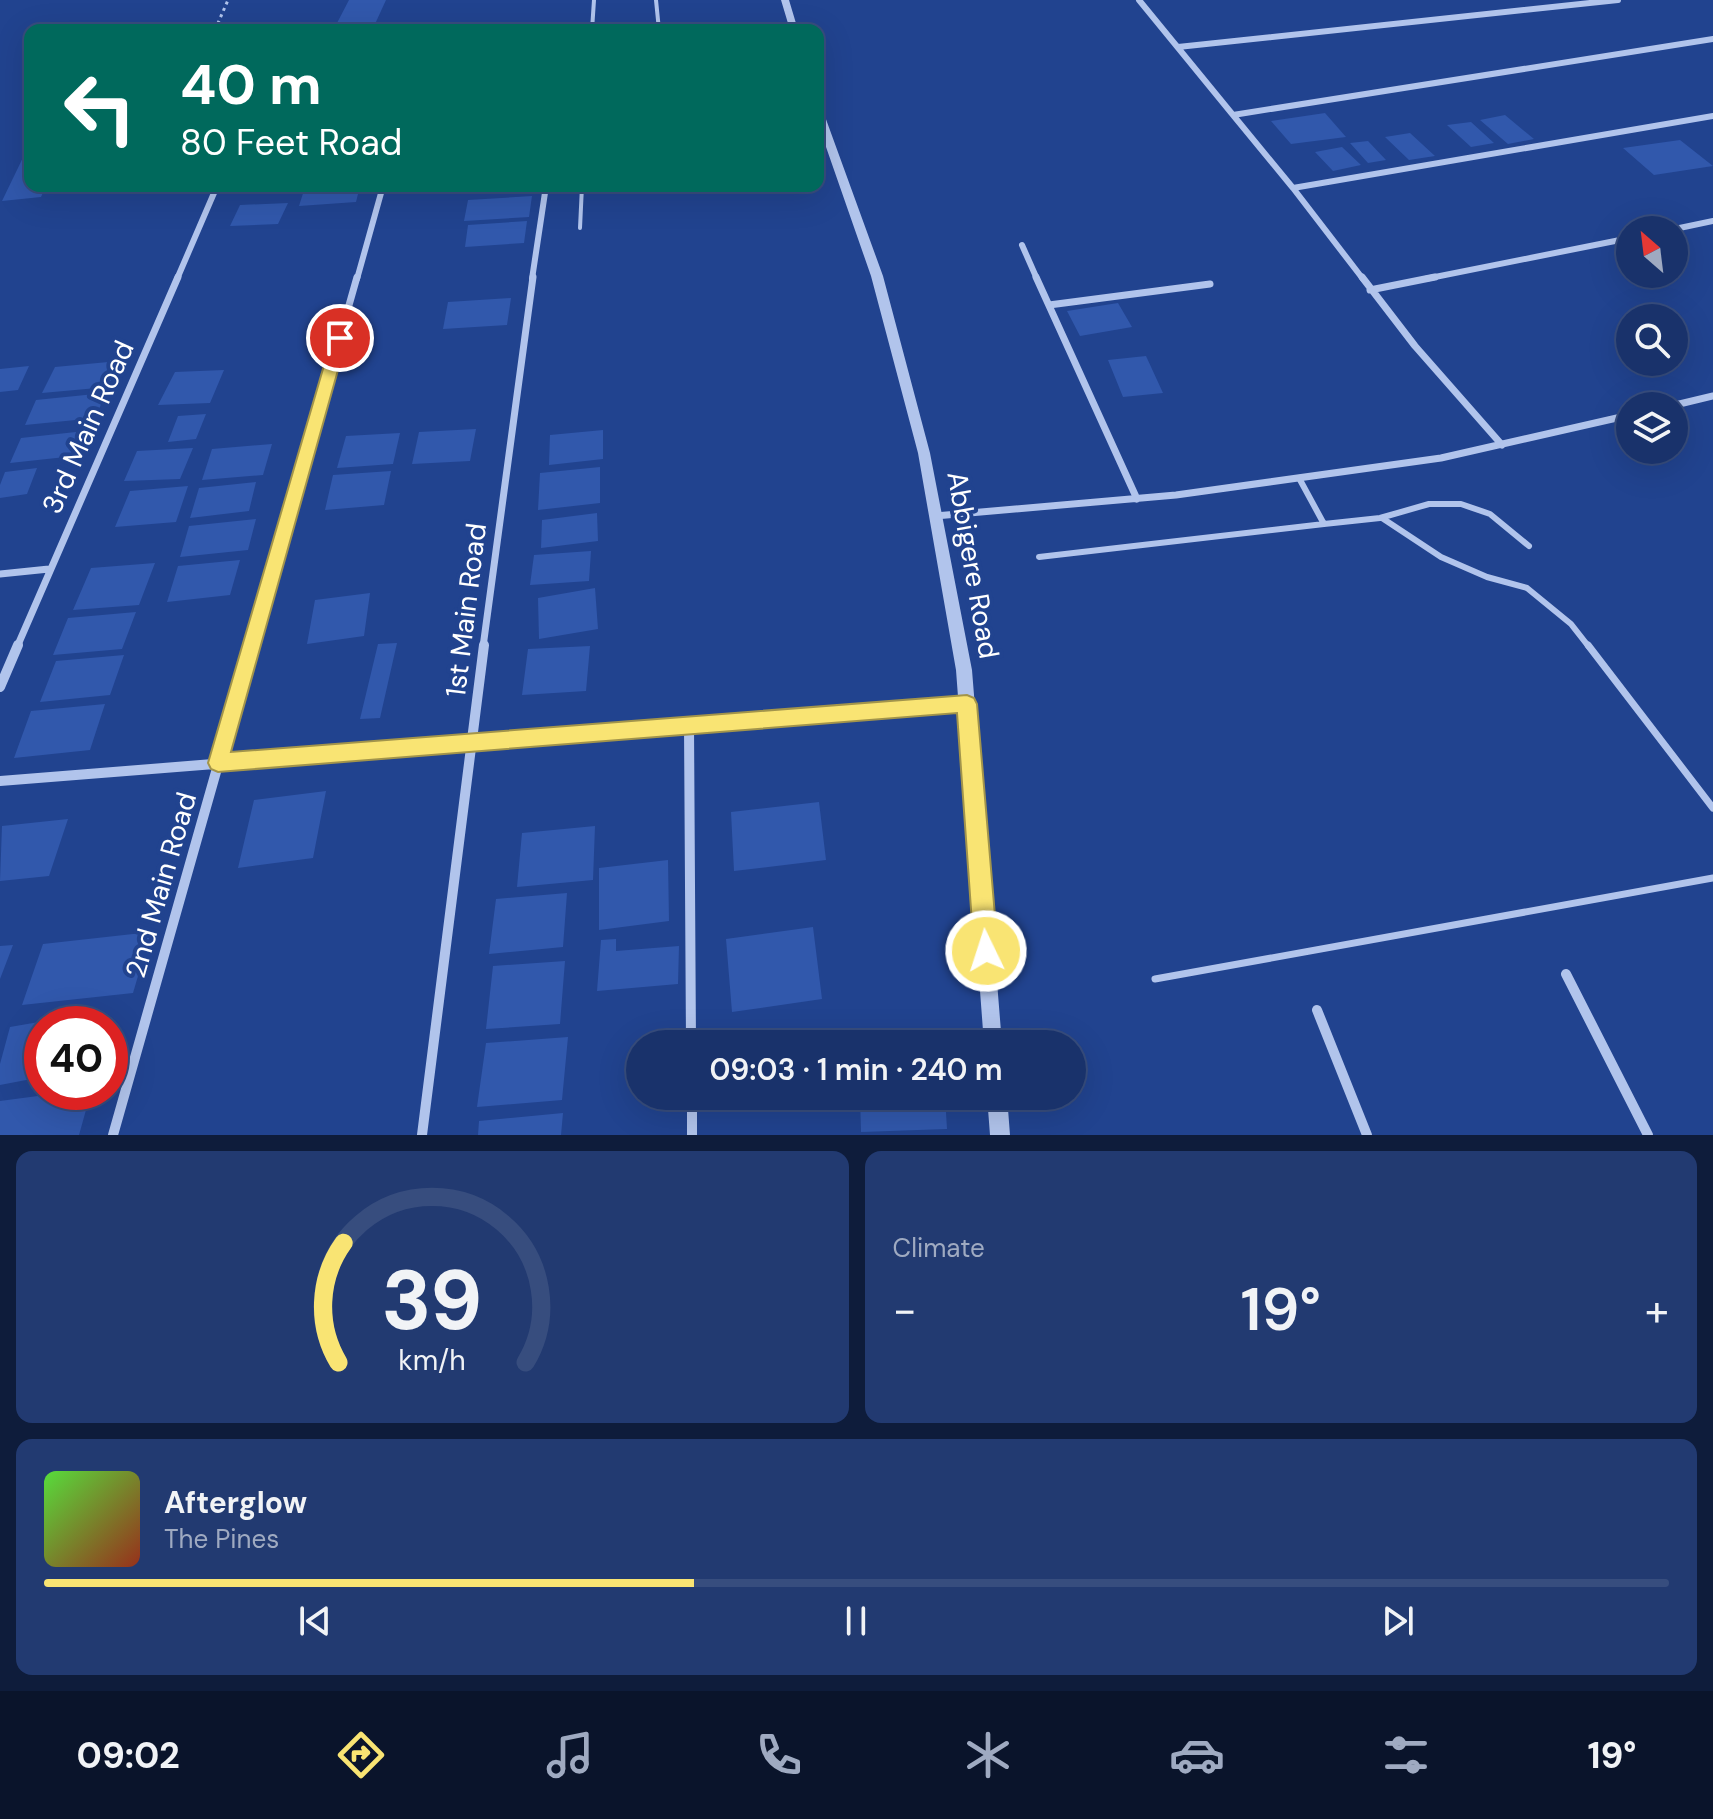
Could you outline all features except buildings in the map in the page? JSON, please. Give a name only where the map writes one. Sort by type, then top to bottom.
[{"type":"street","points":[[785,0],[792,24]]},
{"type":"street","points":[[1139,0],[1293,188],[1370,290],[1502,445]]},
{"type":"street","points":[[1178,47],[1618,0]]},
{"type":"street","points":[[1233,115],[1713,39]]},
{"type":"street","points":[[1293,188],[1713,116]]},
{"type":"street","name":"Abbigere Road","points":[[824,128],[877,276],[924,453],[964,670],[992,1030]]},
{"type":"street","name":"3rd Main Road","points":[[0,687],[214,192]]},
{"type":"street","name":"2nd Main Road","points":[[113,1135],[381,192]]},
{"type":"street","name":"1st Main Road","points":[[422,1135],[513,413],[545,192]]},
{"type":"street","points":[[1688,226],[1713,221]]},
{"type":"street","points":[[1370,290],[1616,241]]},
{"type":"street","points":[[1022,245],[1137,499]]},
{"type":"street","points":[[1049,305],[1210,284]]},
{"type":"street","points":[[1688,402],[1713,396]]},
{"type":"street","points":[[935,516],[1137,499],[1441,458],[1616,418]]},
{"type":"street","points":[[0,574],[49,569]]},
{"type":"street","points":[[0,781],[967,704]]},
{"type":"street","points":[[689,725],[691,1030]]},
{"type":"street","points":[[1566,974],[1648,1135]]},
{"type":"street","points":[[1317,1010],[1367,1135]]},
{"type":"street","points":[[692,1110],[692,1135]]},
{"type":"street","points":[[998,1110],[1000,1135]]},
{"type":"lane","points":[[592,24],[594,0]]},
{"type":"lane","points":[[656,0],[658,24]]},
{"type":"lane","points":[[580,228],[582,192]]},
{"type":"lane","points":[[1299,478],[1324,524]]},
{"type":"lane","points":[[1039,557],[1382,518],[1413,508],[1467,504],[1490,512],[1511,525],[1529,546]]},
{"type":"lane","points":[[1382,518],[1441,557],[1487,577],[1527,588],[1550,604],[1571,624],[1713,808]]},
{"type":"lane","points":[[1155,979],[1713,878]]},
{"type":"path","points":[[218,24],[228,0]]},
{"type":"route","points":[[340,338],[218,763],[967,704],[986,951]]}]
